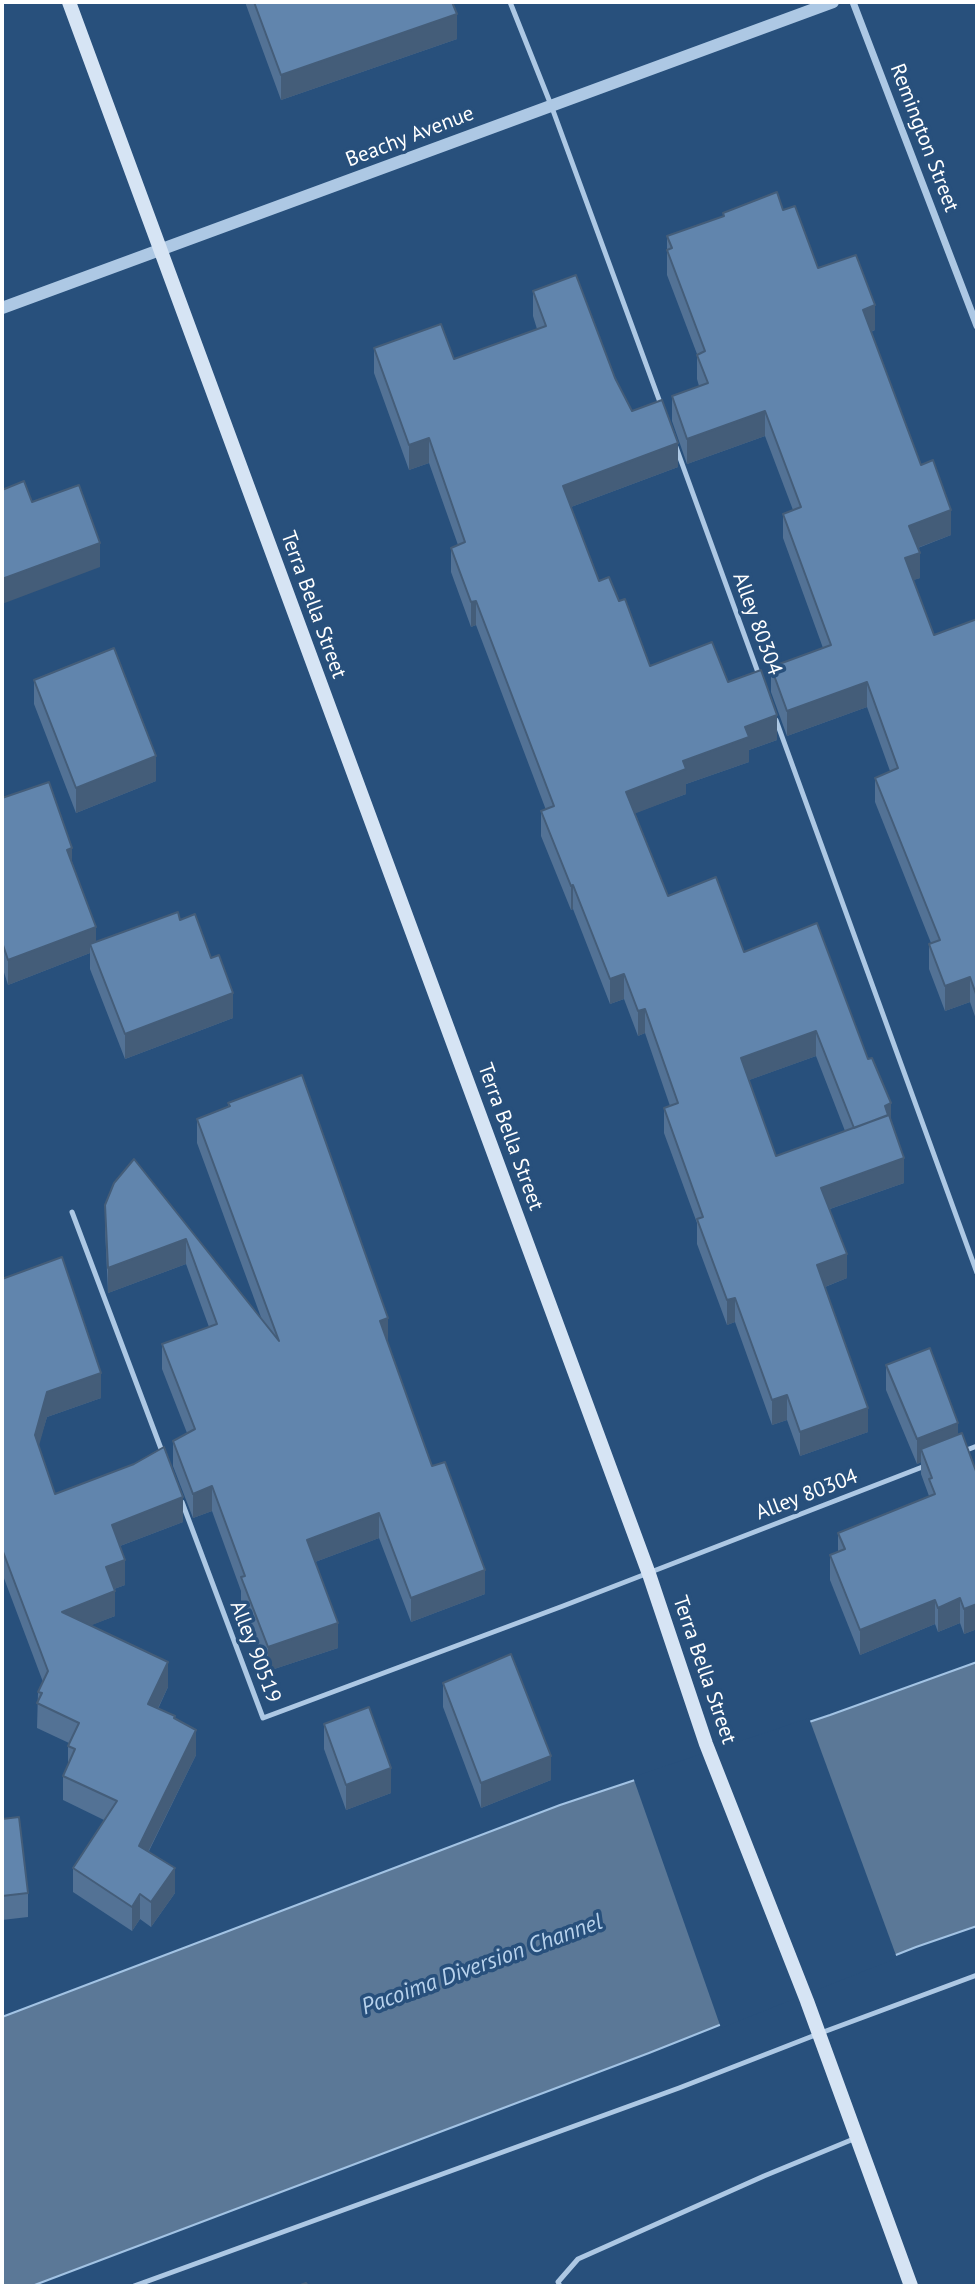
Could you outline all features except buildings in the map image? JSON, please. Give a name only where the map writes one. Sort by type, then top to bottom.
[{"type":"main road","name":"Terra Bella Street","points":[[69,2],[649,1574],[706,1744],[807,2001],[911,2286]]},
{"type":"street","name":"Beachy Avenue","points":[[2,309],[833,2]]},
{"type":"street","name":"Remington Street","points":[[853,2],[977,326]]},
{"type":"lane","points":[[510,2],[551,105],[661,406]]},
{"type":"lane","name":"Alley 80304","points":[[675,446],[762,682]]},
{"type":"lane","name":"Alley 80304","points":[[771,708],[977,1273]]},
{"type":"lane","points":[[72,1212],[165,1458]]},
{"type":"lane","points":[[952,1456],[977,1446]]},
{"type":"lane","name":"Alley 80304","points":[[649,1574],[926,1466]]},
{"type":"lane","name":"Alley 90519","points":[[180,1497],[263,1717],[649,1574]]},
{"type":"lane","points":[[134,2286],[679,2088],[977,1975]]},
{"type":"lane","points":[[559,2286],[558,2282],[578,2259],[764,2175],[856,2138]]},
{"type":"water","name":"Pacoima Diversion Channel","points":[[977,1662],[977,1926],[32,2286],[2,2286],[2,2017],[560,1805],[830,1715]]},
{"type":"pier","points":[[809,1718],[897,1958],[721,2028],[633,1777]]}]
